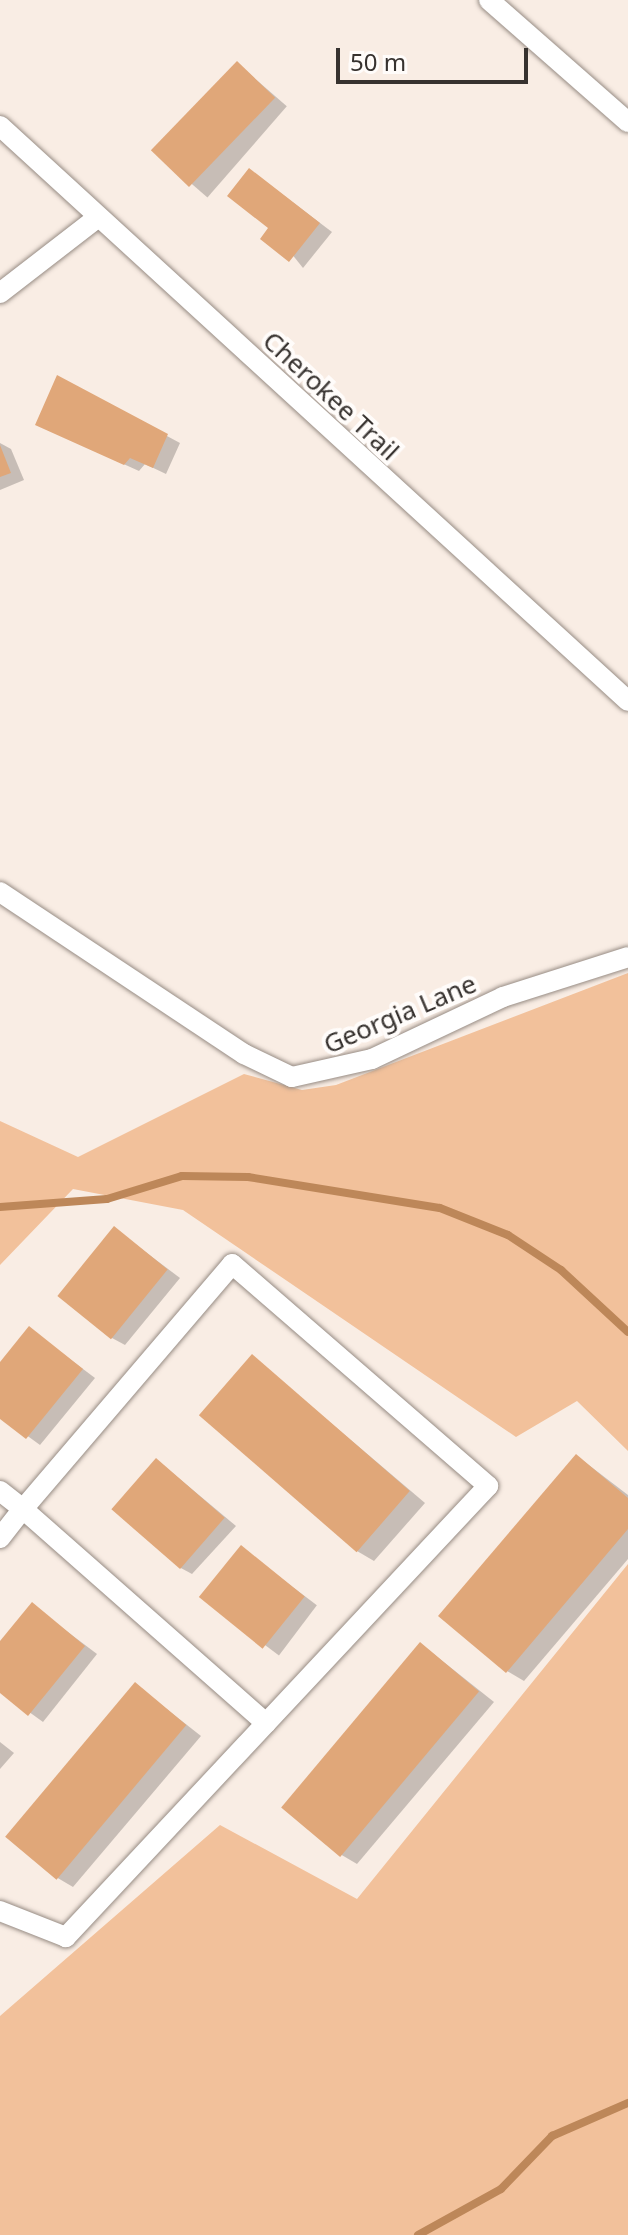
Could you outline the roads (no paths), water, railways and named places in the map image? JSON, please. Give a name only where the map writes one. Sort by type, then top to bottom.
[{"type":"street","points":[[489,0],[628,122]]},
{"type":"street","name":"Cherokee Trail","points":[[0,126],[628,701]]},
{"type":"street","points":[[0,293],[97,218]]},
{"type":"street","name":"Georgia Lane","points":[[0,892],[244,1054],[292,1077],[372,1059],[503,997],[628,957]]},
{"type":"street","points":[[0,1538],[232,1264],[488,1486],[66,1937],[0,1911]]},
{"type":"street","points":[[0,1491],[266,1723]]},
{"type":"waterway","points":[[0,1207],[107,1199],[182,1176],[248,1177],[440,1208],[508,1235],[561,1270],[628,1332]]},
{"type":"waterway","points":[[418,2235],[501,2189],[552,2136],[628,2103]]}]
